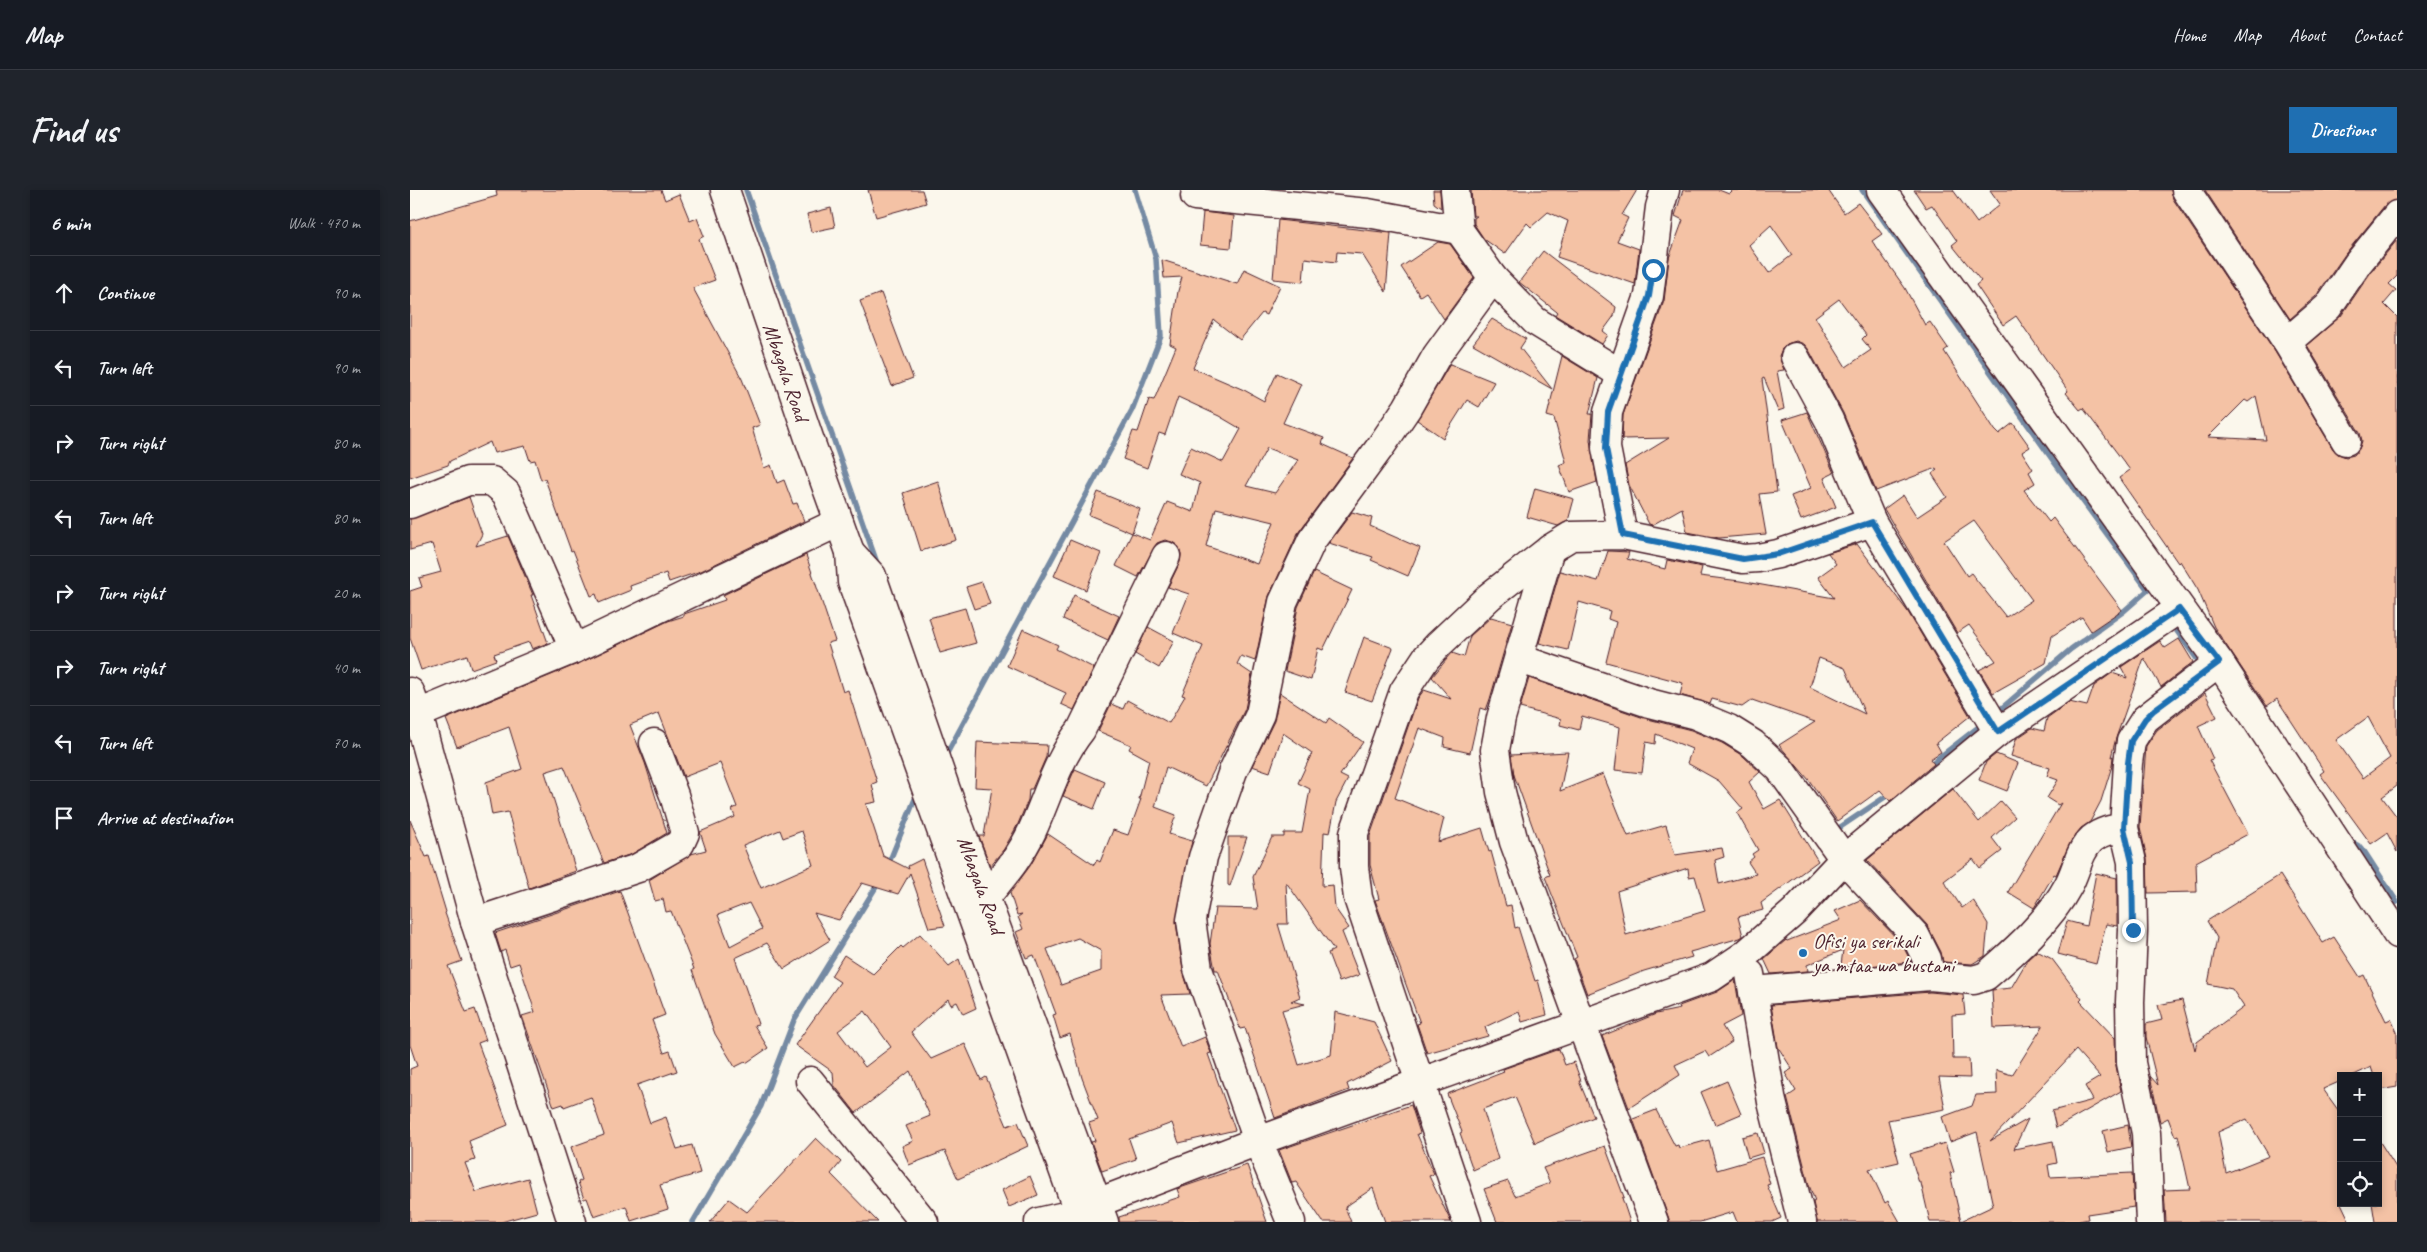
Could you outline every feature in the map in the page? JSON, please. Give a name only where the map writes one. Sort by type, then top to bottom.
[{"type":"street","name":"Mbagala Road","points":[[726,190],[850,552],[852,582],[1090,1214]]},
{"type":"street","points":[[1455,190],[1460,230],[1493,278],[1536,321],[1620,374]]},
{"type":"street","points":[[1623,535],[1606,448],[1608,412],[1649,296],[1660,207],[1665,190]]},
{"type":"street","points":[[1881,190],[2179,609],[2219,662],[2397,934]]},
{"type":"street","points":[[2186,190],[2287,342],[2346,441]]},
{"type":"street","points":[[1195,196],[1368,213],[1460,230]]},
{"type":"street","points":[[2287,342],[2328,307],[2358,263],[2397,215]]},
{"type":"street","points":[[1291,1222],[1258,1141],[1198,969],[1191,920],[1203,857],[1233,771],[1260,714],[1283,602],[1312,540],[1382,446],[1407,408],[1437,355],[1493,278]]},
{"type":"street","points":[[1795,357],[1829,420],[1872,522],[1998,732]]},
{"type":"street","points":[[410,504],[468,481],[492,481],[506,493],[574,649]]},
{"type":"street","points":[[572,1222],[475,922],[414,703],[574,649],[839,522]]},
{"type":"street","points":[[1466,1222],[1421,1082],[1358,898],[1354,866],[1354,833],[1404,692],[1426,658],[1490,596],[1550,549],[1571,536],[1623,535],[1743,559],[1778,554],[1872,522]]},
{"type":"street","points":[[1550,549],[1520,660],[1501,718],[1495,750],[1501,792],[1514,842],[1654,1222]]},
{"type":"street","name":"Mbagala Road","points":[[850,552],[872,576],[986,897],[1090,1214]]},
{"type":"street","points":[[986,897],[1010,870],[1031,833],[1053,775],[1068,746],[1081,730],[1166,556]]},
{"type":"street","points":[[1039,1222],[1069,1215],[1090,1214],[1258,1141],[1712,977],[1746,954],[1794,912],[1844,859],[1998,732],[2179,609]]},
{"type":"street","points":[[1520,660],[1649,703],[1696,716],[1729,728],[1753,744],[1780,769],[1844,859],[1915,935],[1927,959],[1930,976]]},
{"type":"street","points":[[2150,1222],[2146,1134],[2131,1062],[2132,862],[2124,828],[2131,741],[2145,719],[2154,710],[2219,662]]},
{"type":"street","points":[[475,922],[638,868],[680,844],[685,833],[674,794],[654,743]]},
{"type":"street","points":[[1753,991],[1930,976],[1974,980],[1986,976],[2053,908],[2068,886],[2081,852],[2091,840],[2102,832],[2124,828]]},
{"type":"street","points":[[1746,954],[1772,1102],[1802,1222]]},
{"type":"street","points":[[810,1081],[924,1222]]},
{"type":"building","points":[[496,190],[661,190],[665,200],[679,194],[690,221],[697,218],[704,236],[699,239],[715,280],[693,288],[742,379],[760,425],[752,428],[764,468],[771,465],[777,483],[784,480],[793,504],[797,503],[804,521],[701,571],[669,582],[666,573],[630,586],[631,590],[599,603],[596,594],[591,596],[573,550],[571,551],[545,479],[541,480],[535,460],[530,461],[525,446],[494,453],[490,442],[450,461],[448,465],[410,478],[410,221],[497,196]]},
{"type":"building","points":[[868,190],[922,190],[926,203],[876,217]]},
{"type":"building","points":[[1433,190],[1440,190],[1441,208],[1434,203]]},
{"type":"building","points":[[1471,190],[1637,190],[1622,215],[1628,218],[1617,241],[1639,249],[1635,284],[1557,257],[1568,221],[1548,212],[1531,227],[1527,223],[1505,254],[1484,239],[1474,224],[1474,218],[1477,216],[1473,216]]},
{"type":"building","points":[[1683,190],[1719,190],[1729,194],[1733,190],[1828,190],[1844,213],[1858,203],[1882,234],[1872,241],[1905,288],[1925,325],[1930,322],[1948,348],[1944,351],[1995,430],[1999,434],[2013,423],[2030,447],[2022,452],[2033,469],[2029,472],[2035,483],[2024,490],[2049,522],[2053,518],[2122,610],[2091,631],[2082,617],[2052,636],[2046,663],[1993,693],[1979,670],[1996,661],[1969,625],[1957,633],[1884,509],[1903,495],[1917,517],[1947,497],[1932,474],[1937,470],[1936,468],[1876,491],[1843,413],[1809,350],[1804,344],[1796,341],[1787,344],[1779,356],[1784,370],[1777,371],[1784,409],[1778,411],[1764,378],[1762,379],[1777,492],[1759,494],[1766,534],[1719,538],[1687,532],[1682,508],[1652,525],[1649,524],[1629,485],[1625,465],[1669,438],[1622,439],[1623,415],[1664,301],[1669,258],[1683,220],[1675,216]],"holes":[[[1771,225],[1792,255],[1769,273],[1749,245]],[[1839,299],[1866,335],[1862,339],[1871,350],[1846,367],[1815,317]],[[1974,521],[2032,600],[2006,617],[1971,573],[1967,576],[1944,541]]]},
{"type":"building","points":[[1914,190],[1953,190],[1977,223],[2000,204],[1990,190],[2171,190],[2173,199],[2274,350],[2333,449],[2338,454],[2346,457],[2354,455],[2359,449],[2362,441],[2360,433],[2307,345],[2341,316],[2371,272],[2397,240],[2397,276],[2389,284],[2396,290],[2384,304],[2397,317],[2397,786],[2382,797],[2397,817],[2397,852],[2387,833],[2371,844],[2320,774],[2324,771],[2277,699],[2267,706],[2214,627],[2198,590],[2180,561],[2178,563],[2119,478],[2130,470],[2083,408],[2080,410],[2066,393],[2068,391],[2016,316],[2003,325],[1976,285],[1981,281],[1952,245],[1957,241],[1932,205],[1926,208]],"holes":[[[2256,396],[2266,440],[2208,437],[2245,400],[2248,402]],[[2368,717],[2390,758],[2363,778],[2336,740]]]},
{"type":"building","points":[[2205,190],[2397,190],[2397,200],[2385,205],[2346,253],[2316,296],[2290,319]]},
{"type":"building","points":[[831,208],[835,227],[811,232],[807,214]]},
{"type":"building","points":[[1203,212],[1234,216],[1231,248],[1200,245]]},
{"type":"building","points":[[1278,220],[1391,233],[1386,292],[1362,254],[1337,252],[1336,262],[1305,258],[1303,282],[1273,279]]},
{"type":"building","points":[[1438,242],[1450,244],[1474,278],[1444,319],[1426,292],[1420,296],[1401,267]]},
{"type":"building","points":[[1543,251],[1616,307],[1614,316],[1603,331],[1608,335],[1602,344],[1555,315],[1557,312],[1519,282]]},
{"type":"building","points":[[1162,260],[1237,284],[1244,269],[1280,286],[1266,315],[1262,313],[1240,340],[1214,320],[1193,368],[1244,390],[1264,401],[1277,373],[1301,384],[1283,423],[1324,438],[1322,444],[1353,458],[1298,533],[1269,596],[1255,661],[1241,656],[1237,664],[1252,674],[1245,709],[1206,786],[1166,767],[1155,807],[1176,815],[1169,834],[1192,841],[1176,922],[1183,971],[1190,994],[1161,995],[1181,1047],[1205,1037],[1211,1053],[1208,1054],[1235,1130],[1179,1143],[1172,1123],[1129,1139],[1136,1159],[1102,1171],[1091,1142],[1095,1141],[1089,1123],[1098,1120],[1082,1078],[1070,1034],[1060,1038],[1053,1015],[1056,1014],[1034,955],[1026,958],[1016,932],[1023,929],[1018,917],[1022,914],[1017,915],[1010,893],[1030,866],[1048,834],[1094,865],[1097,860],[1100,862],[1113,830],[1128,835],[1141,799],[1139,799],[1149,760],[1129,749],[1131,745],[1098,731],[1111,704],[1123,709],[1127,700],[1169,723],[1185,696],[1182,695],[1203,646],[1173,633],[1189,594],[1168,587],[1180,562],[1181,554],[1179,547],[1165,540],[1157,543],[1138,577],[1116,566],[1132,533],[1150,540],[1167,502],[1193,512],[1200,483],[1179,474],[1191,447],[1223,462],[1241,429],[1219,416],[1178,397],[1165,435],[1159,433],[1147,468],[1123,459],[1133,431],[1138,432],[1149,399],[1154,400],[1176,347],[1170,344],[1182,277],[1164,278]],"holes":[[[1267,448],[1298,460],[1275,493],[1246,486]],[[1216,508],[1274,522],[1257,564],[1206,546]],[[1078,938],[1101,951],[1101,971],[1061,985],[1047,949]]]},
{"type":"building","points":[[881,293],[913,378],[892,386],[860,301]]},
{"type":"building","points":[[1492,319],[1526,339],[1520,348],[1552,389],[1473,344]]},
{"type":"building","points":[[1562,356],[1598,378],[1589,414],[1592,414],[1590,440],[1597,482],[1569,492],[1559,465],[1566,462],[1554,418],[1547,416]]},
{"type":"building","points":[[1450,364],[1494,382],[1479,407],[1467,400],[1443,438],[1417,420]]},
{"type":"building","points":[[1807,412],[1834,473],[1824,478],[1836,507],[1801,520],[1791,496],[1811,488],[1782,420]]},
{"type":"building","points":[[938,481],[956,540],[921,551],[903,493]]},
{"type":"building","points":[[1535,488],[1574,499],[1568,521],[1558,526],[1527,517]]},
{"type":"building","points":[[1098,492],[1140,509],[1132,533],[1089,515]]},
{"type":"building","points":[[469,497],[482,534],[476,546],[508,536],[533,595],[531,595],[548,643],[532,649],[529,642],[494,654],[496,660],[471,669],[467,655],[421,670],[410,638],[410,591],[422,587],[419,578],[441,572],[432,544],[410,550],[410,519]]},
{"type":"building","points":[[1352,512],[1372,518],[1370,526],[1420,548],[1408,576],[1371,560],[1373,557],[1329,543]]},
{"type":"building","points":[[1070,540],[1101,553],[1086,590],[1054,576]]},
{"type":"building","points":[[1857,544],[1908,612],[1970,716],[1936,743],[1941,752],[1930,759],[1934,764],[1890,801],[1880,790],[1837,821],[1809,780],[1779,745],[1815,722],[1752,700],[1742,707],[1712,699],[1710,704],[1680,695],[1683,683],[1606,662],[1616,622],[1608,619],[1610,611],[1579,602],[1568,650],[1539,643],[1560,571],[1598,581],[1608,551],[1629,552],[1627,559],[1665,569],[1667,560],[1702,567],[1700,576],[1740,581],[1834,598],[1818,577],[1836,564],[1828,553]],"holes":[[[1819,658],[1845,668],[1865,714],[1810,687]]]},
{"type":"building","points":[[806,555],[835,641],[828,643],[843,692],[848,690],[877,782],[872,784],[876,802],[866,804],[883,856],[909,869],[908,866],[922,859],[945,926],[929,928],[910,873],[898,894],[862,883],[839,920],[814,913],[830,940],[784,969],[767,943],[735,958],[758,1024],[754,1025],[768,1048],[746,1063],[735,1067],[715,1034],[692,970],[694,969],[671,911],[666,912],[663,899],[655,901],[649,880],[691,854],[706,850],[700,832],[735,817],[732,809],[737,807],[720,763],[684,777],[659,713],[630,725],[645,763],[667,833],[632,854],[604,863],[564,766],[545,772],[576,871],[529,888],[508,812],[492,815],[486,782],[522,769],[509,727],[457,747],[446,719],[580,663],[668,621],[684,616],[684,614],[725,600],[723,595]],"holes":[[[780,830],[783,838],[802,831],[813,865],[761,888],[743,845]],[[749,903],[762,929],[730,946],[718,915]]]},
{"type":"building","points":[[1314,572],[1352,590],[1323,650],[1318,648],[1311,680],[1285,671],[1298,607]]},
{"type":"building","points":[[982,582],[990,604],[974,609],[966,587]]},
{"type":"building","points":[[1074,595],[1119,616],[1108,640],[1063,619]]},
{"type":"building","points":[[965,608],[976,643],[940,653],[929,618]]},
{"type":"building","points":[[1491,617],[1512,623],[1486,710],[1480,708],[1470,753],[1444,747],[1445,738],[1419,728],[1395,798],[1444,818],[1438,842],[1482,828],[1489,852],[1491,851],[1506,906],[1511,905],[1515,928],[1518,927],[1535,981],[1538,980],[1547,1015],[1522,1022],[1519,1011],[1485,1027],[1488,1036],[1427,1053],[1417,1024],[1420,1023],[1375,900],[1379,899],[1370,865],[1370,836],[1418,698],[1424,690],[1451,699],[1432,677],[1452,653],[1464,657],[1470,636]]},
{"type":"building","points":[[1148,627],[1174,641],[1159,668],[1135,654]]},
{"type":"building","points":[[1023,629],[1058,645],[1056,649],[1094,668],[1074,710],[1061,704],[1066,693],[1007,666]]},
{"type":"building","points":[[1364,637],[1393,648],[1372,701],[1345,692]]},
{"type":"building","points":[[2179,639],[2193,662],[2161,687],[2144,658],[2116,738],[2111,757],[2113,756],[2112,766],[2101,801],[2090,822],[2081,828],[2071,841],[2056,875],[2054,874],[2034,908],[2008,892],[2061,803],[2058,805],[2047,798],[2058,780],[2047,776],[2050,768],[2011,756],[2016,739],[2032,728],[2044,731],[2047,718],[2069,702],[2087,706],[2094,686],[2112,673],[2127,678],[2121,667],[2160,641],[2165,648]]},
{"type":"building","points":[[1529,678],[1644,718],[1691,730],[1722,743],[1743,756],[1760,772],[1749,782],[1764,809],[1780,800],[1818,861],[1761,903],[1763,910],[1738,917],[1743,936],[1740,938],[1690,952],[1692,957],[1644,971],[1587,994],[1574,959],[1577,957],[1545,877],[1550,875],[1514,775],[1511,755],[1568,752],[1560,791],[1603,774],[1628,836],[1666,825],[1675,855],[1722,848],[1724,857],[1715,860],[1719,884],[1756,874],[1748,862],[1754,857],[1752,854],[1758,850],[1737,813],[1743,809],[1719,781],[1687,763],[1692,749],[1656,734],[1655,744],[1646,742],[1642,773],[1615,770],[1620,727],[1582,716],[1579,730],[1560,725],[1561,719],[1520,708]],"holes":[[[1688,868],[1689,877],[1695,876],[1705,911],[1626,935],[1617,891]]]},
{"type":"building","points":[[1280,693],[1326,723],[1329,718],[1363,742],[1340,775],[1348,779],[1336,802],[1330,833],[1324,832],[1322,886],[1333,885],[1335,908],[1349,928],[1342,932],[1359,975],[1339,982],[1328,953],[1334,950],[1286,882],[1288,924],[1278,924],[1300,997],[1291,1001],[1305,1004],[1282,1010],[1299,1065],[1331,1055],[1335,1012],[1374,1022],[1392,1061],[1347,1084],[1349,1090],[1275,1118],[1245,1028],[1240,1029],[1218,970],[1215,970],[1210,944],[1215,908],[1258,909],[1253,877],[1272,837],[1284,837],[1284,833],[1302,833],[1310,789],[1298,783],[1312,753],[1283,733],[1270,772],[1252,766],[1274,721]]},
{"type":"building","points":[[2205,693],[2217,717],[2198,726],[2213,759],[2209,760],[2248,834],[2196,862],[2197,892],[2148,893],[2147,859],[2140,827],[2146,746],[2157,730]]},
{"type":"building","points":[[977,742],[1047,745],[1046,757],[1032,789],[1029,789],[1028,800],[1018,824],[1004,849],[990,866],[979,836],[984,836],[992,788],[975,787]]},
{"type":"building","points":[[1996,754],[2018,763],[2007,791],[1979,780],[1986,762]]},
{"type":"building","points":[[1075,769],[1105,782],[1094,809],[1063,796]]},
{"type":"building","points":[[1953,789],[1979,822],[2001,801],[2015,817],[1992,838],[2002,851],[1980,868],[1973,859],[1944,881],[1962,908],[1973,900],[1988,924],[1985,956],[1972,964],[1943,962],[1941,952],[1927,925],[1867,860]]},
{"type":"building","points":[[410,820],[426,857],[429,856],[445,913],[462,961],[448,966],[466,1012],[475,1009],[486,1040],[478,1043],[508,1125],[469,1141],[475,1160],[465,1163],[476,1192],[528,1178],[537,1212],[501,1222],[410,1222],[410,1069],[417,1066],[410,1045]]},
{"type":"building","points":[[1228,837],[1247,837],[1230,886],[1228,885]]},
{"type":"building","points":[[2096,873],[2117,878],[2117,926],[2106,924],[2096,964],[2058,954],[2067,921],[2086,926]]},
{"type":"building","points":[[2280,875],[2323,943],[2334,937],[2360,977],[2364,975],[2386,1021],[2391,1019],[2397,1032],[2397,1087],[2382,1090],[2382,1072],[2373,1072],[2371,1067],[2360,1072],[2337,1072],[2337,1083],[2323,1089],[2337,1108],[2337,1207],[2343,1207],[2350,1222],[2166,1222],[2164,1190],[2190,1189],[2178,1135],[2175,1136],[2168,1118],[2160,1122],[2150,1076],[2158,1085],[2146,1037],[2146,1024],[2162,1020],[2158,1005],[2182,1000],[2195,1050],[2197,1042],[2244,1007],[2232,989],[2208,984],[2217,938],[2207,921]],"holes":[[[2247,1119],[2269,1156],[2226,1173],[2218,1132]]]},
{"type":"building","points":[[620,891],[665,1015],[652,1020],[664,1053],[670,1051],[677,1071],[637,1085],[650,1123],[666,1117],[677,1149],[692,1145],[700,1173],[660,1185],[668,1209],[631,1221],[626,1206],[594,1217],[587,1198],[584,1199],[578,1182],[582,1180],[571,1147],[604,1135],[591,1097],[564,1107],[563,1104],[554,1107],[522,1016],[535,1012],[519,963],[510,966],[505,950],[501,952],[495,933]]},
{"type":"building","points":[[1860,900],[1902,944],[1911,962],[1857,967],[1841,965],[1843,950],[1807,965],[1808,971],[1771,974],[1764,959],[1786,940],[1841,920],[1835,911]]},
{"type":"building","points":[[920,934],[949,966],[959,959],[976,1008],[963,1014],[957,1002],[951,1005],[948,999],[911,1032],[931,1059],[965,1044],[981,1080],[986,1077],[1007,1126],[1018,1122],[1028,1146],[958,1179],[945,1151],[909,1165],[902,1146],[913,1141],[906,1126],[930,1116],[910,1071],[856,1113],[834,1085],[833,1072],[795,1045],[840,982],[831,976],[844,955],[873,974],[901,946],[903,948]],"holes":[[[865,1011],[891,1047],[865,1067],[838,1031]]]},
{"type":"building","points":[[2037,951],[2052,959],[2082,999],[2080,1001],[2115,1038],[2116,1066],[2121,1091],[2056,1128],[2052,1111],[2093,1100],[2085,1086],[2100,1077],[2076,1050],[1990,1141],[2028,1119],[2014,1149],[2053,1141],[2057,1163],[2048,1165],[2050,1177],[2132,1173],[2134,1207],[2087,1214],[2088,1219],[2075,1222],[1930,1222],[1921,1183],[1919,1183],[1910,1154],[1945,1143],[1954,1172],[1950,1173],[1961,1221],[1993,1206],[1977,1132],[1950,1142],[1942,1117],[1972,1106],[1976,1095],[1997,1094],[1996,1070],[2012,1075],[2043,1026],[1994,1028],[1992,990],[2011,988],[2028,959]]},
{"type":"building","points":[[1735,980],[1741,1016],[1722,1026],[1732,1042],[1709,1057],[1705,1051],[1675,1065],[1680,1075],[1629,1108],[1602,1036],[1656,1014],[1680,1009],[1679,1006],[1717,992]]},
{"type":"building","points":[[1930,992],[1963,995],[1965,1014],[1952,1015],[1953,1059],[1969,1059],[1970,1078],[1939,1077],[1945,1109],[1888,1120],[1899,1162],[1869,1169],[1885,1203],[1888,1201],[1900,1222],[1817,1222],[1813,1202],[1815,1201],[1809,1185],[1787,1097],[1796,1091],[1785,1073],[1792,1069],[1778,1047],[1771,1005]]},
{"type":"building","points":[[1559,1049],[1565,1065],[1574,1062],[1581,1081],[1579,1081],[1594,1117],[1535,1143],[1515,1097],[1483,1109],[1498,1159],[1473,1170],[1460,1133],[1462,1132],[1447,1094],[1504,1072],[1503,1069]]},
{"type":"building","points":[[1727,1081],[1741,1114],[1715,1125],[1701,1092]]},
{"type":"building","points":[[1411,1105],[1420,1133],[1417,1134],[1434,1174],[1429,1176],[1451,1222],[1385,1222],[1373,1188],[1345,1207],[1351,1222],[1323,1222],[1296,1182],[1292,1183],[1279,1150]]},
{"type":"building","points":[[1656,1110],[1675,1146],[1678,1145],[1679,1148],[1709,1140],[1717,1170],[1762,1157],[1770,1184],[1767,1185],[1781,1218],[1772,1222],[1737,1222],[1733,1212],[1700,1222],[1670,1222],[1633,1119]]},
{"type":"building","points":[[2128,1125],[2131,1147],[2108,1152],[2103,1131]]},
{"type":"building","points":[[1758,1133],[1764,1153],[1748,1158],[1742,1137]]},
{"type":"building","points":[[816,1138],[841,1162],[831,1174],[878,1222],[710,1222],[729,1199],[747,1212]]},
{"type":"building","points":[[2382,1145],[2397,1169],[2397,1222],[2375,1222],[2373,1207],[2382,1207]]},
{"type":"building","points":[[1605,1146],[1624,1197],[1622,1198],[1630,1222],[1497,1222],[1484,1189],[1508,1181],[1515,1196],[1550,1183],[1543,1168]]},
{"type":"building","points":[[1247,1165],[1267,1222],[1119,1222],[1119,1217],[1180,1197],[1177,1189]]},
{"type":"building","points":[[1030,1176],[1038,1195],[1009,1207],[1002,1190]]},
{"type":"waterway","points":[[746,190],[878,566]]},
{"type":"waterway","points":[[945,757],[1132,410],[1161,336],[1156,259],[1135,190]]},
{"type":"waterway","points":[[1862,190],[2052,459],[2148,590],[2124,611],[2071,649],[1996,713]]},
{"type":"waterway","points":[[2171,623],[2197,659]]},
{"type":"waterway","points":[[1927,767],[1985,722]]},
{"type":"waterway","points":[[1833,832],[1891,793]]},
{"type":"waterway","points":[[888,865],[917,794]]},
{"type":"waterway","points":[[2348,840],[2362,848],[2397,902]]},
{"type":"waterway","points":[[693,1222],[761,1106],[794,1020],[879,882]]},
{"type":"place","name":"Ofisi ya serikali ya mtaa wa bustani","points":[[1803,953]]},
{"type":"route","points":[[1653,270],[1649,296],[1608,412],[1606,448],[1623,535],[1743,559],[1778,554],[1872,522],[1998,732],[2179,609],[2219,662],[2154,710],[2145,719],[2131,741],[2124,828],[2132,862],[2133,930]]}]
